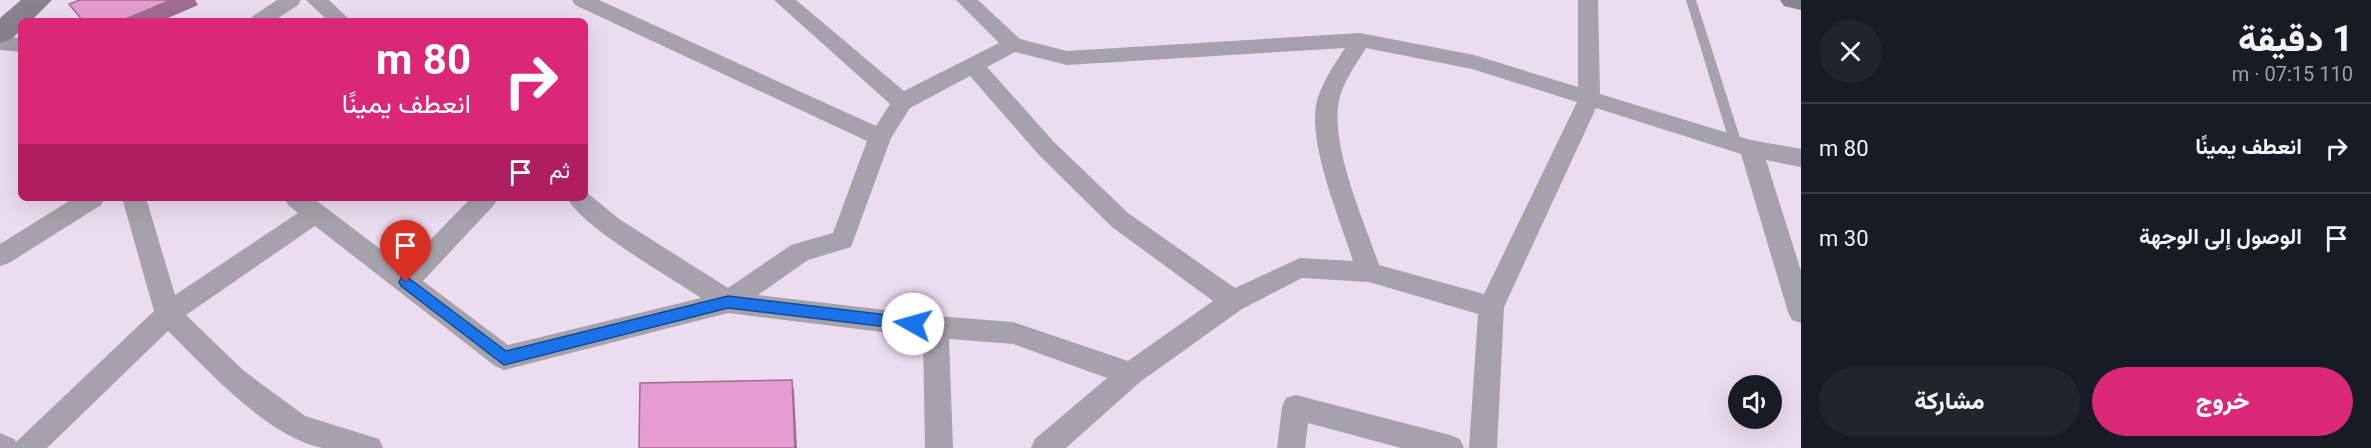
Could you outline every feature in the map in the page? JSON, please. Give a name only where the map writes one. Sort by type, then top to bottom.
[{"type":"main road","points":[[0,33],[38,0]]},
{"type":"main road","points":[[1794,0],[1801,1]]},
{"type":"street","points":[[264,18],[291,0]]},
{"type":"street","points":[[316,0],[337,18]]},
{"type":"street","points":[[582,0],[880,137]]},
{"type":"street","points":[[784,0],[902,102]]},
{"type":"street","points":[[966,0],[1013,44],[1066,58],[1360,40],[1474,62],[1744,147],[1801,158]]},
{"type":"street","points":[[1483,448],[1491,307],[1589,99],[1588,0]]},
{"type":"street","points":[[1360,40],[1327,105],[1325,123],[1331,150],[1369,272]]},
{"type":"street","points":[[0,43],[18,45]]},
{"type":"street","points":[[27,448],[168,315],[306,206],[504,358],[728,302],[800,252],[842,240],[880,137],[902,102],[1013,44]]},
{"type":"street","points":[[973,64],[1046,148],[1120,220],[1233,301]]},
{"type":"street","points":[[1744,147],[1801,312]]},
{"type":"street","points":[[0,256],[88,201]]},
{"type":"street","points":[[135,201],[168,315],[235,379],[301,437],[369,448]]},
{"type":"street","points":[[406,282],[483,201]]},
{"type":"street","points":[[582,201],[611,226],[728,302],[936,327],[1013,333],[1131,374]]},
{"type":"street","points":[[1045,448],[1131,374],[1233,301],[1300,268],[1369,272],[1491,307]]},
{"type":"street","points":[[936,327],[939,448]]},
{"type":"street","points":[[1291,448],[1296,407],[1450,448]]},
{"type":"street","points":[[0,446],[4,448]]},
{"type":"lane","points":[[1691,0],[1744,147]]},
{"type":"building","points":[[80,0],[171,0],[128,18],[81,18],[69,4]]},
{"type":"building","points":[[792,380],[795,448],[639,448],[640,383]]},
{"type":"route","points":[[406,282],[504,358],[728,302],[913,324]]}]
